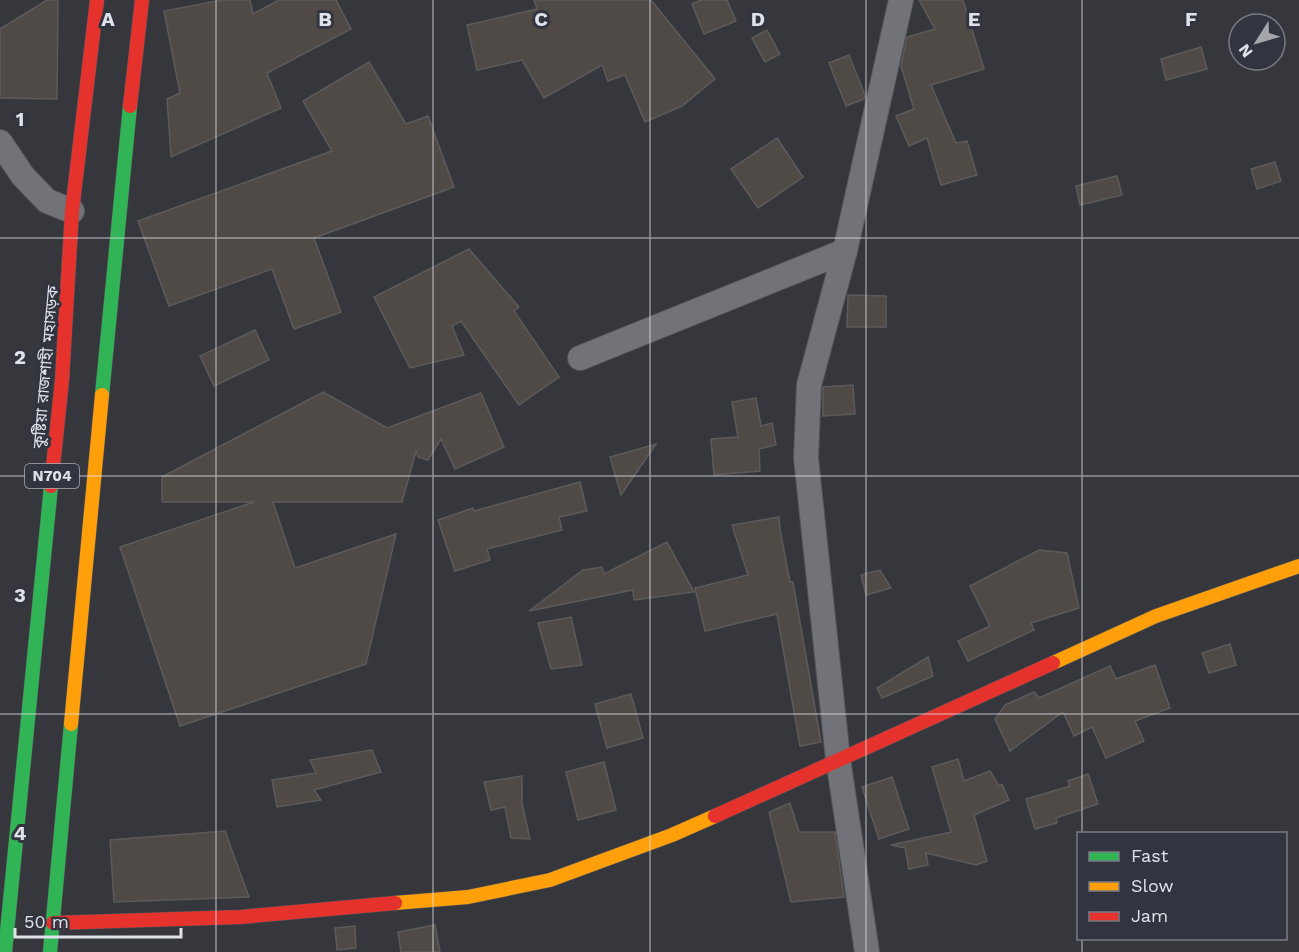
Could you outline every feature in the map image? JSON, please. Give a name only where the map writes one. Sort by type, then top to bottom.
[{"type":"main road","name":"কুষ্টিয়া রাজশাহী মহাসড়ক","points":[[5,952],[4,914],[62,380],[72,210],[97,0]]},
{"type":"main road","name":"N704","points":[[50,952],[119,206],[142,0]]},
{"type":"main road","points":[[53,923],[241,917],[468,897],[550,880],[672,835],[1156,616],[1299,566]]},
{"type":"street","points":[[867,952],[838,759],[806,458],[809,385],[845,251],[901,0]]},
{"type":"street","points":[[0,142],[23,176],[46,201],[72,210]]},
{"type":"street","points":[[580,358],[845,251]]},
{"type":"building","points":[[47,0],[58,0],[57,99],[0,98],[0,29]]},
{"type":"building","points":[[223,0],[250,0],[253,14],[279,0],[336,0],[351,29],[267,73],[281,108],[171,157],[167,99],[180,93],[164,11]]},
{"type":"building","points":[[534,0],[651,0],[715,79],[682,106],[645,122],[625,75],[608,81],[602,65],[544,98],[522,60],[477,70],[467,25],[537,9]]},
{"type":"building","points":[[701,0],[727,0],[736,21],[704,34],[692,4]]},
{"type":"building","points":[[919,0],[963,0],[984,69],[931,85],[956,143],[967,141],[977,175],[941,185],[927,138],[909,146],[896,116],[914,109],[901,66],[907,37],[935,29]]},
{"type":"building","points":[[767,30],[780,54],[765,62],[752,38]]},
{"type":"building","points":[[1201,47],[1207,69],[1166,80],[1161,59]]},
{"type":"building","points":[[849,55],[865,95],[864,99],[846,106],[829,63]]},
{"type":"building","points":[[369,62],[406,124],[428,116],[454,187],[314,238],[341,312],[294,329],[272,269],[169,306],[138,221],[332,151],[303,101]]},
{"type":"building","points":[[777,138],[803,177],[758,208],[731,169]]},
{"type":"building","points":[[1275,162],[1281,181],[1257,189],[1251,169]]},
{"type":"building","points":[[1117,176],[1122,195],[1080,205],[1076,186]]},
{"type":"building","points":[[469,249],[519,307],[514,311],[559,377],[519,405],[461,321],[452,326],[464,355],[410,368],[374,297]]},
{"type":"building","points":[[848,295],[886,296],[886,327],[847,327]]},
{"type":"building","points":[[255,330],[269,360],[214,386],[200,356]]},
{"type":"building","points":[[853,385],[855,414],[823,416],[823,387]]},
{"type":"building","points":[[323,392],[387,428],[481,393],[504,447],[455,469],[441,439],[428,460],[418,457],[416,451],[402,502],[273,502],[295,568],[396,534],[366,664],[180,726],[120,547],[254,502],[162,502],[162,477]]},
{"type":"building","points":[[756,398],[761,426],[772,423],[776,445],[759,449],[760,471],[714,475],[711,439],[738,437],[732,402]]},
{"type":"building","points":[[656,444],[621,495],[610,457]]},
{"type":"building","points":[[580,482],[587,511],[559,517],[562,530],[487,549],[490,560],[455,571],[438,520],[473,508],[474,511]]},
{"type":"building","points":[[779,517],[790,582],[793,582],[821,742],[800,746],[777,614],[705,631],[695,588],[748,575],[732,525]]},
{"type":"building","points":[[667,542],[694,592],[634,600],[633,590],[529,611],[583,570],[602,567],[604,574]]},
{"type":"building","points":[[1039,550],[1067,553],[1079,608],[1031,623],[1034,630],[968,661],[958,641],[990,626],[970,586]]},
{"type":"building","points":[[880,570],[891,588],[866,595],[861,575]]},
{"type":"building","points":[[571,617],[582,665],[551,669],[538,623]]},
{"type":"building","points":[[1230,644],[1236,665],[1209,673],[1202,653]]},
{"type":"building","points":[[928,657],[933,676],[882,698],[877,688]]},
{"type":"building","points":[[1155,665],[1170,708],[1135,721],[1144,741],[1106,758],[1092,727],[1074,736],[1063,712],[1010,751],[995,719],[1005,705],[1034,692],[1039,698],[1110,666],[1116,679]]},
{"type":"building","points":[[631,694],[643,738],[607,748],[595,704]]},
{"type":"building","points":[[372,750],[381,772],[314,790],[321,800],[277,807],[272,780],[316,773],[310,760]]},
{"type":"building","points":[[958,759],[964,781],[990,771],[999,786],[1002,784],[1009,800],[974,815],[987,861],[976,865],[926,853],[928,865],[909,869],[905,848],[891,845],[951,832],[932,767]]},
{"type":"building","points":[[604,762],[616,810],[578,820],[566,772]]},
{"type":"building","points":[[1088,774],[1098,804],[1056,818],[1057,823],[1035,829],[1026,799],[1070,786],[1068,781]]},
{"type":"building","points":[[522,776],[522,803],[530,839],[511,838],[505,807],[491,810],[484,782]]},
{"type":"building","points":[[892,777],[909,829],[879,839],[862,787]]},
{"type":"building","points":[[790,803],[799,832],[835,832],[844,897],[791,902],[769,812]]},
{"type":"building","points":[[225,831],[249,897],[114,902],[110,840]]},
{"type":"building","points":[[435,925],[440,952],[401,952],[398,932]]},
{"type":"building","points":[[355,926],[356,948],[337,950],[335,928]]},
{"type":"traffic: fast","points":[[102,395],[130,106]]},
{"type":"traffic: fast","points":[[5,952],[51,486]]},
{"type":"traffic: fast","points":[[50,952],[71,724]]},
{"type":"traffic: slow","points":[[71,724],[102,395]]},
{"type":"traffic: slow","points":[[1053,663],[1156,616],[1299,566]]},
{"type":"traffic: slow","points":[[395,903],[468,897],[550,880],[672,835],[715,816]]},
{"type":"traffic: jam","points":[[51,486],[62,380],[72,211],[97,0]]},
{"type":"traffic: jam","points":[[130,106],[142,0]]},
{"type":"traffic: jam","points":[[715,816],[1053,663]]},
{"type":"traffic: jam","points":[[53,923],[241,917],[395,903]]}]
